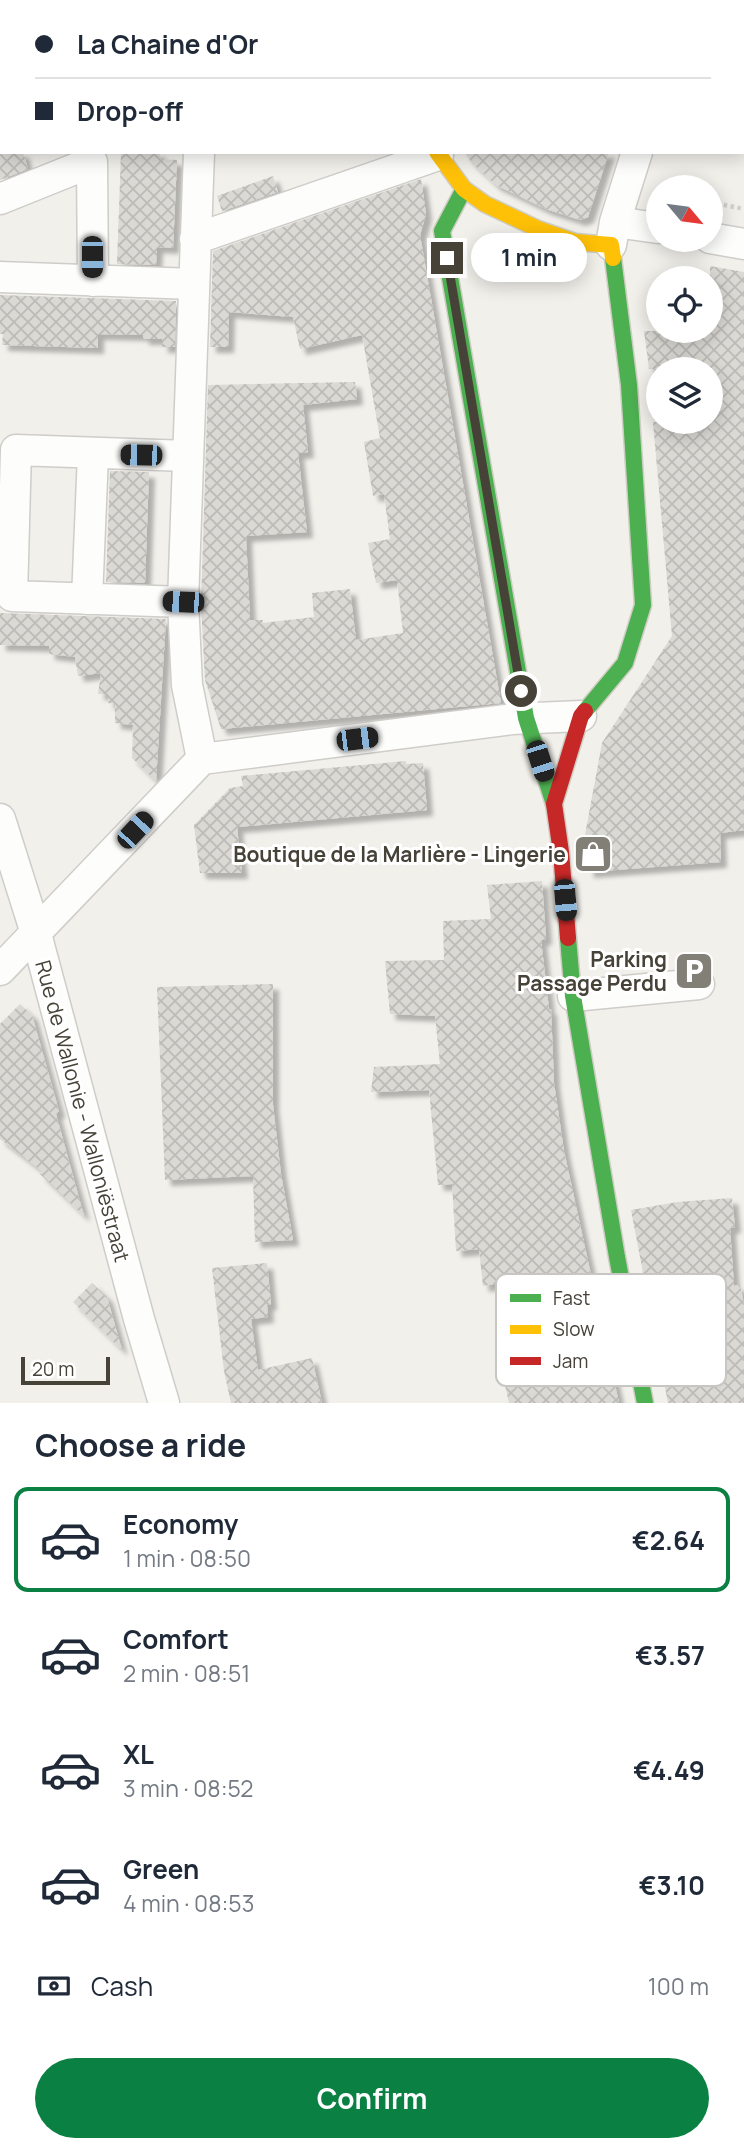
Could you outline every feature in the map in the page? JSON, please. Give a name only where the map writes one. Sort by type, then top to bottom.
[{"type":"street","points":[[199,154],[183,602],[187,685],[202,759]]},
{"type":"street","points":[[195,239],[437,154],[464,189],[485,204],[538,229],[575,242],[613,233],[646,229]]},
{"type":"street","points":[[554,804],[581,716],[625,663],[643,605],[629,385],[613,233],[636,154]]},
{"type":"street","points":[[0,199],[92,162],[93,281]]},
{"type":"street","points":[[464,189],[442,231],[526,718],[554,804],[561,852],[572,996],[620,1274]]},
{"type":"street","points":[[723,240],[744,244]]},
{"type":"street","points":[[0,277],[194,284]]},
{"type":"street","points":[[183,602],[12,596],[16,450],[188,456]]},
{"type":"street","points":[[87,599],[93,454]]},
{"type":"street","points":[[0,970],[35,930],[103,864],[202,759],[526,718],[581,716]]},
{"type":"street","name":"Rue de Wallonie - Walloniëstraat","points":[[0,819],[35,930],[139,1320],[164,1403]]},
{"type":"street","points":[[572,996],[699,984]]},
{"type":"path","points":[[723,205],[744,209]]},
{"type":"building","points":[[0,154],[24,154],[28,169],[0,180]]},
{"type":"building","points":[[121,154],[160,154],[160,159],[177,160],[173,248],[157,247],[156,265],[117,264]]},
{"type":"building","points":[[465,154],[608,154],[588,217],[580,220],[546,209],[496,185]]},
{"type":"building","points":[[273,176],[278,192],[222,211],[217,196]]},
{"type":"building","points":[[421,179],[426,214],[420,235],[501,703],[221,729],[205,680],[201,604],[208,385],[355,382],[357,399],[303,405],[308,452],[298,453],[307,532],[246,536],[250,620],[263,620],[263,623],[314,617],[312,593],[350,589],[356,640],[403,633],[397,580],[376,583],[368,543],[390,539],[384,494],[373,496],[364,442],[380,438],[362,335],[300,349],[293,317],[229,312],[228,347],[210,347],[213,251]]},
{"type":"building","points":[[723,268],[744,272],[744,830],[720,833],[721,862],[588,872],[585,835],[602,743],[672,636],[654,434],[723,434],[723,357],[647,357],[644,331],[646,343],[723,343]]},
{"type":"building","points":[[0,295],[176,301],[175,347],[162,347],[162,339],[143,339],[143,335],[98,334],[98,348],[2,345]]},
{"type":"building","points":[[110,471],[149,472],[145,583],[106,582]]},
{"type":"building","points":[[0,613],[166,619],[156,781],[132,758],[133,725],[115,723],[115,704],[108,703],[108,694],[98,694],[101,673],[78,676],[75,657],[49,654],[49,646],[0,645]]},
{"type":"building","points":[[406,761],[406,764],[423,763],[427,810],[237,827],[242,873],[200,873],[194,825],[230,788],[243,786],[241,776]]},
{"type":"building","points":[[542,881],[546,939],[541,940],[551,1009],[554,1083],[564,1151],[591,1274],[496,1274],[496,1284],[483,1286],[479,1249],[456,1251],[452,1184],[438,1185],[429,1090],[371,1092],[374,1067],[440,1064],[435,1016],[390,1014],[385,961],[444,960],[443,921],[491,919],[487,885]]},
{"type":"building","points":[[273,984],[273,1105],[281,1174],[293,1240],[255,1242],[253,1176],[165,1180],[157,987]]},
{"type":"building","points":[[20,1004],[32,1015],[84,1216],[40,1174],[42,1171],[0,1139],[0,1024]]},
{"type":"building","points":[[732,1198],[735,1227],[730,1228],[734,1286],[740,1285],[744,1304],[744,1403],[668,1403],[665,1386],[726,1386],[726,1274],[643,1274],[631,1210],[678,1202]]},
{"type":"building","points":[[267,1263],[271,1304],[267,1305],[268,1317],[251,1319],[258,1370],[312,1358],[322,1403],[231,1403],[224,1371],[212,1268]]},
{"type":"building","points":[[92,1283],[107,1297],[122,1350],[73,1302]]},
{"type":"building","points":[[505,1386],[615,1386],[619,1403],[509,1403]]},
{"type":"traffic: fast","points":[[464,189],[442,231],[526,718],[554,804]]},
{"type":"traffic: fast","points":[[585,711],[625,663],[643,605],[629,385],[613,258]]},
{"type":"traffic: fast","points":[[568,938],[573,996],[620,1274]]},
{"type":"traffic: fast","points":[[642,1386],[645,1403]]},
{"type":"traffic: slow","points":[[438,154],[464,189],[485,204],[538,229],[575,242],[611,245],[613,258]]},
{"type":"traffic: jam","points":[[568,938],[554,804],[581,716],[585,711]]},
{"type":"place","name":"Boutique de la Marlière - Lingerie","points":[[593,854]]},
{"type":"place","name":"Parking Passage Perdu","points":[[694,971]]},
{"type":"route","points":[[447,258],[521,691]]}]
